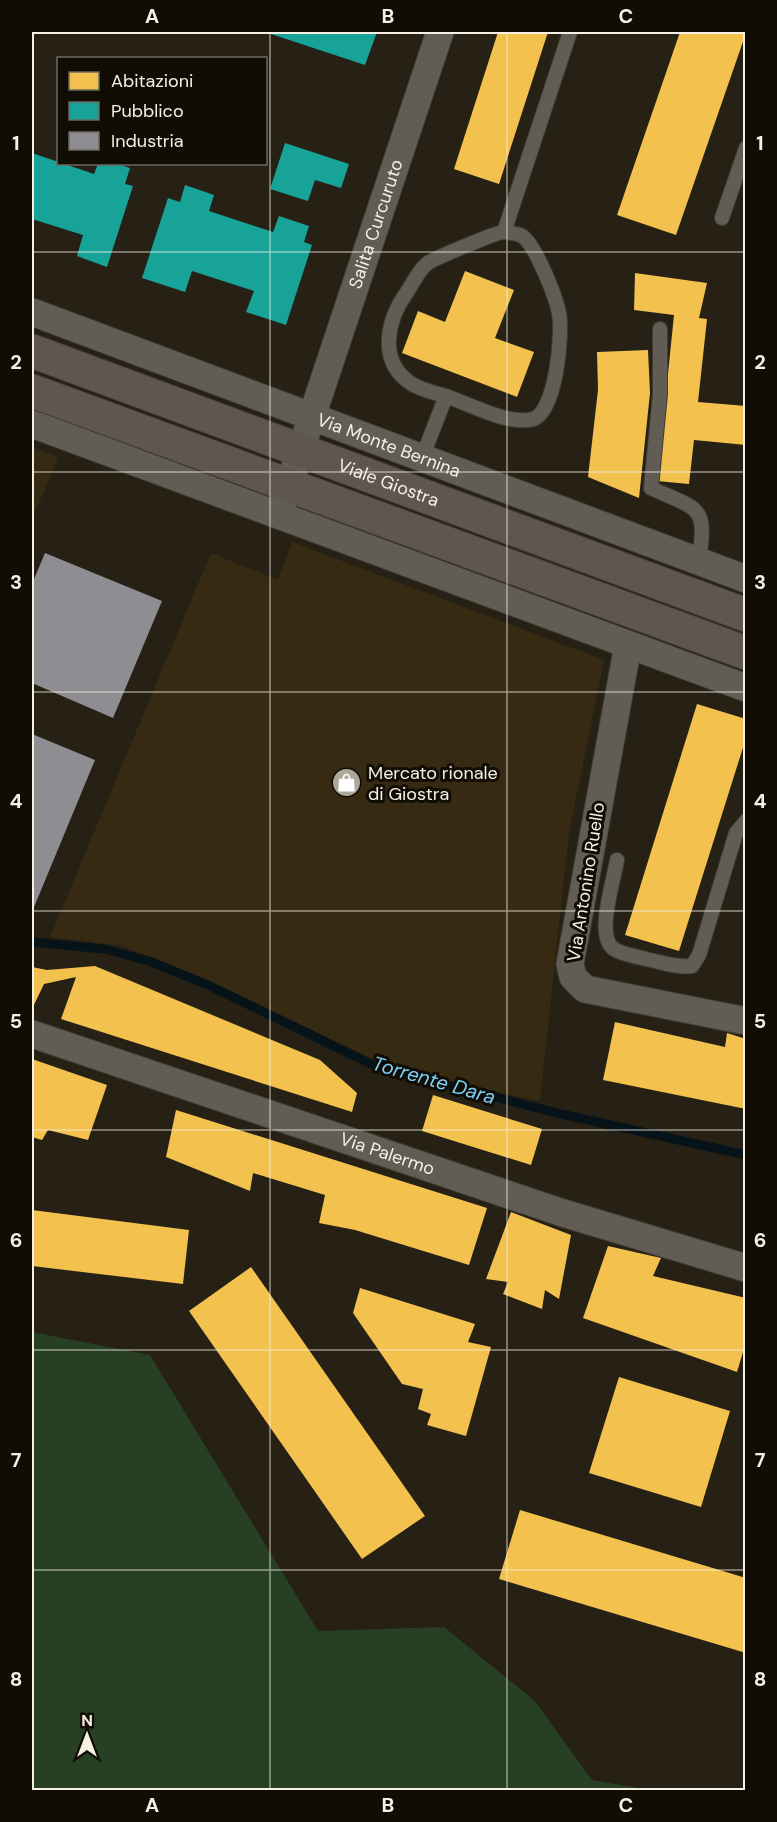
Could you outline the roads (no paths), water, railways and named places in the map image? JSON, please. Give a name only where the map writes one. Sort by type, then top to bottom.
[{"type":"main road","name":"Viale Giostra","points":[[32,351],[746,615]]},
{"type":"main road","name":"Viale Giostra","points":[[32,391],[746,653]]},
{"type":"street","name":"Salita Curcuruto","points":[[279,517],[440,32]]},
{"type":"street","name":"Via Monte Bernina","points":[[32,312],[746,579]]},
{"type":"street","points":[[32,424],[746,688]]},
{"type":"street","name":"Via Antonino Ruello","points":[[628,645],[570,964],[573,977],[585,989],[746,1021]]},
{"type":"street","name":"Via Palermo","points":[[32,1034],[563,1213],[746,1268]]},
{"type":"lane","points":[[504,232],[570,32]]},
{"type":"lane","points":[[722,218],[746,148]]},
{"type":"lane","points":[[504,232],[522,236],[533,248],[559,313],[560,337],[553,387],[546,408],[536,418],[517,422],[446,396],[412,384],[394,363],[387,348],[389,330],[398,305],[427,263],[504,232]]},
{"type":"lane","points":[[660,329],[660,394],[651,488],[693,507],[701,517],[704,526],[699,561]]},
{"type":"lane","points":[[422,458],[446,396]]},
{"type":"lane","name":"Via Antonino Ruello","points":[[617,860],[604,928],[607,940],[614,949],[628,954],[682,968],[692,966],[699,955],[736,832],[746,821]]},
{"type":"waterway","name":"Torrente Dara","points":[[32,942],[104,949],[149,961],[208,985],[377,1067],[561,1114],[746,1155]]},
{"type":"place","name":"Mercato rionale di Giostra","points":[[347,783]]}]
